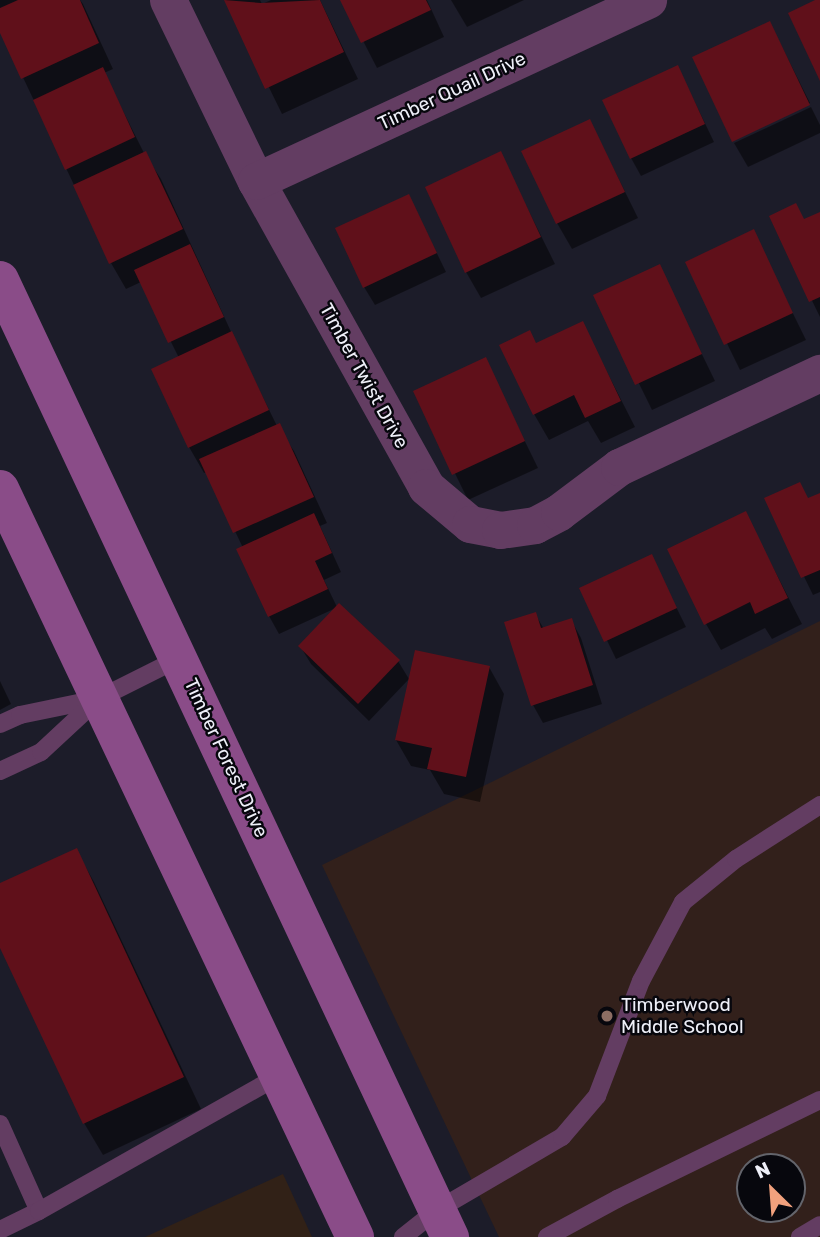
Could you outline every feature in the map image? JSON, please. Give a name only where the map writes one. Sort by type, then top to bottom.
[{"type":"main road","name":"Timber Forest Drive","points":[[0,280],[444,1224]]},
{"type":"main road","points":[[0,489],[355,1237]]},
{"type":"street","name":"Timber Twist Drive","points":[[168,0],[256,181],[426,487],[470,524],[500,530],[535,525],[559,512],[619,467],[820,373]]},
{"type":"street","name":"Timber Quail Drive","points":[[256,181],[648,0]]},
{"type":"lane","points":[[0,724],[20,715],[98,699],[180,658]]},
{"type":"lane","points":[[0,771],[41,752],[98,699]]},
{"type":"lane","points":[[402,1237],[444,1224],[562,1137],[597,1097],[641,981],[683,902],[736,859],[820,805]]},
{"type":"lane","points":[[0,1230],[39,1212],[277,1077]]},
{"type":"lane","points":[[547,1237],[617,1199],[820,1100]]},
{"type":"lane","points":[[0,1124],[39,1212]]},
{"type":"lane","points":[[800,1237],[820,1225]]},
{"type":"shaded area","name":"Timberwood Middle School","points":[[820,621],[820,1237],[499,1237],[322,865]]},
{"type":"shaded area","points":[[283,1174],[312,1237],[145,1237]]},
{"type":"building","points":[[18,0],[80,0],[99,43],[21,79],[0,33],[0,8]]},
{"type":"building","points":[[224,0],[261,3],[320,0],[344,52],[265,89]]},
{"type":"building","points":[[340,0],[426,0],[431,10],[361,43]]},
{"type":"building","points":[[820,0],[820,81],[788,13]]},
{"type":"building","points":[[770,21],[810,105],[732,142],[692,57]]},
{"type":"building","points":[[678,65],[705,124],[630,159],[602,100]]},
{"type":"building","points":[[103,67],[135,137],[65,170],[33,100]]},
{"type":"building","points":[[590,119],[625,192],[556,224],[521,151]]},
{"type":"building","points":[[146,151],[183,229],[109,264],[73,185]]},
{"type":"building","points":[[501,151],[541,237],[465,273],[425,187]]},
{"type":"building","points":[[409,194],[437,253],[363,288],[335,228]]},
{"type":"building","points":[[796,203],[804,219],[820,212],[820,297],[809,302],[769,216]]},
{"type":"building","points":[[754,229],[793,313],[724,345],[685,262]]},
{"type":"building","points":[[190,244],[224,317],[168,343],[134,270]]},
{"type":"building","points":[[660,264],[702,354],[635,385],[593,295]]},
{"type":"building","points":[[583,321],[621,401],[585,418],[574,395],[533,415],[499,345],[530,330],[536,343]]},
{"type":"building","points":[[232,331],[269,410],[188,448],[151,369]]},
{"type":"building","points":[[486,357],[525,441],[452,475],[413,391]]},
{"type":"building","points":[[280,423],[314,497],[233,533],[199,459]]},
{"type":"building","points":[[800,482],[808,498],[820,493],[820,570],[801,578],[764,498]]},
{"type":"building","points":[[746,511],[788,598],[755,614],[750,602],[704,625],[667,549]]},
{"type":"building","points":[[314,513],[332,553],[315,561],[328,589],[268,617],[236,549]]},
{"type":"building","points":[[652,554],[677,608],[604,642],[579,588]]},
{"type":"building","points":[[339,603],[400,660],[358,704],[298,646]]},
{"type":"building","points":[[536,612],[541,628],[572,618],[593,685],[531,706],[504,622]]},
{"type":"building","points":[[415,650],[490,666],[466,777],[427,769],[432,748],[395,740]]},
{"type":"building","points":[[77,848],[184,1077],[83,1124],[0,948],[0,883]]},
{"type":"place","name":"Timberwood Middle School","points":[[607,1016]]}]
